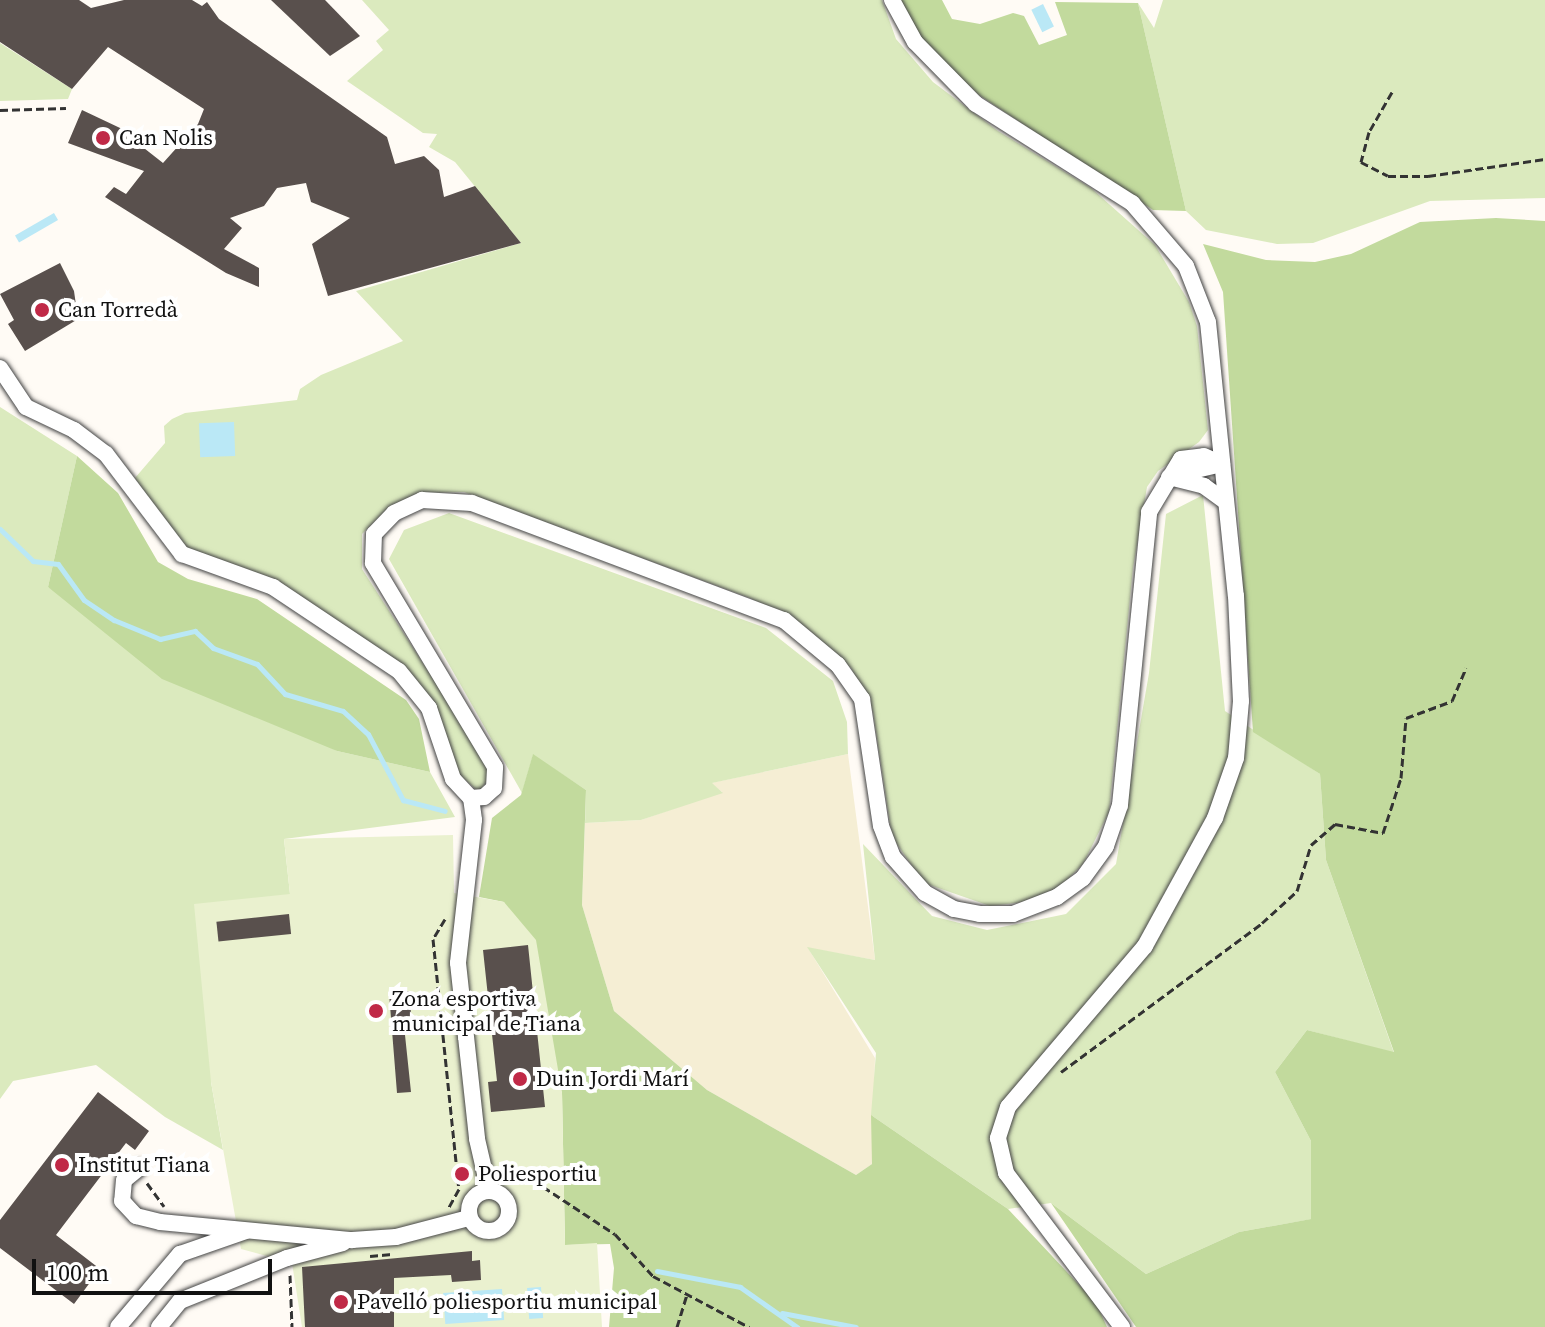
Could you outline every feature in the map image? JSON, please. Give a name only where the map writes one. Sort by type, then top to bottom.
[{"type":"street","points":[[892,0],[939,72],[976,104],[1132,203],[1165,237],[1197,288],[1208,322],[1236,596],[1241,725],[1236,758],[1215,818],[1145,946],[1008,1107],[998,1138],[1006,1173],[1122,1327]]},
{"type":"street","points":[[0,368],[26,407],[74,430],[106,454],[182,554],[273,587],[399,671],[429,708],[453,779],[471,798],[474,820],[458,963],[481,1163],[489,1191],[507,1202],[504,1224],[484,1231],[469,1218]]},
{"type":"street","points":[[1192,456],[1218,421]]},
{"type":"street","points":[[471,798],[484,797],[494,788],[495,767],[373,563],[374,534],[382,523],[422,500],[472,503],[784,620],[838,665],[862,699],[881,826],[906,876],[939,902],[980,914],[1013,914],[1048,901],[1083,878],[1114,826],[1124,775],[1144,537],[1156,495],[1181,459],[1192,456],[1222,464]]},
{"type":"street","points":[[1169,477],[1222,464]]},
{"type":"street","points":[[1169,477],[1204,486],[1225,501]]},
{"type":"street","points":[[137,1170],[124,1180],[121,1194],[136,1216],[186,1225],[255,1228],[352,1240],[396,1237],[469,1218]]},
{"type":"street","points":[[469,1218],[472,1199],[489,1191]]},
{"type":"street","points":[[118,1327],[180,1254],[255,1228]]},
{"type":"street","points":[[159,1327],[180,1301],[287,1258],[352,1240]]},
{"type":"path","points":[[1392,92],[1369,132],[1361,162],[1388,176],[1428,176],[1545,159]]},
{"type":"path","points":[[0,110],[66,108]]},
{"type":"path","points":[[1058,1073],[1072,1068],[1159,996],[1262,923],[1297,891],[1311,845],[1335,824],[1383,833],[1401,778],[1406,718],[1452,701],[1466,668]]},
{"type":"path","points":[[439,1215],[451,1206],[459,1189],[433,939],[448,905]]},
{"type":"path","points":[[481,1163],[533,1180],[615,1234],[653,1276],[749,1327]]},
{"type":"path","points":[[137,1170],[169,1210]]},
{"type":"path","points":[[287,1258],[292,1327]]},
{"type":"path","points":[[677,1327],[687,1294]]},
{"type":"shaded area","points":[[848,754],[875,960],[808,948],[875,1058],[872,1164],[856,1175],[707,1090],[614,1011],[582,905],[585,823],[641,820],[722,792],[711,783]]},
{"type":"green space","points":[[362,0],[882,0],[896,39],[933,82],[998,131],[1091,188],[1155,245],[1189,302],[1197,326],[1208,430],[1199,442],[1158,471],[1147,487],[1133,568],[1109,812],[1083,864],[1061,886],[1033,901],[990,906],[924,883],[892,837],[873,712],[851,668],[809,630],[750,598],[464,492],[423,493],[390,506],[362,534],[362,569],[487,762],[490,776],[479,792],[456,772],[439,716],[382,652],[194,555],[160,520],[135,478],[165,443],[164,426],[172,419],[185,413],[297,400],[300,389],[321,375],[403,341],[356,291],[521,243],[455,162],[429,147],[437,134],[423,133],[347,81],[383,50],[376,41],[389,30]]},
{"type":"green space","points":[[901,0],[942,0],[952,19],[980,24],[1013,13],[1024,16],[1039,45],[1067,35],[1055,2],[1138,3],[1186,211],[1153,210],[979,95],[915,35]]},
{"type":"green space","points":[[1163,0],[1545,0],[1545,198],[1430,201],[1313,243],[1277,244],[1206,230],[1186,211],[1138,3],[1154,28]]},
{"type":"green space","points":[[0,43],[72,89],[68,99],[0,101]]},
{"type":"green space","points":[[1496,218],[1545,221],[1545,1327],[1136,1327],[1051,1203],[1146,1274],[1239,1232],[1311,1219],[1311,1141],[1275,1072],[1307,1030],[1394,1052],[1326,860],[1320,774],[1253,732],[1223,292],[1203,244],[1266,260],[1315,262],[1351,254],[1420,222]]},
{"type":"green space","points":[[0,407],[77,456],[48,587],[337,751],[430,772],[455,817],[284,839],[290,894],[211,1082],[223,1150],[165,1117],[96,1065],[13,1081],[0,1099]]},
{"type":"green space","points":[[77,456],[118,493],[158,562],[188,579],[257,599],[406,700],[419,719],[430,772],[337,751],[162,679],[48,587]]},
{"type":"green space","points":[[1203,495],[1225,711],[1320,774],[1326,860],[1394,1053],[1307,1030],[1275,1072],[1311,1141],[1312,1219],[1239,1232],[1146,1274],[1051,1203],[1008,1209],[871,1115],[876,1053],[807,947],[875,960],[863,844],[932,916],[987,930],[1066,914],[1116,864],[1149,673],[1166,514]]},
{"type":"green space","points":[[449,513],[766,628],[833,681],[847,722],[848,754],[712,783],[723,793],[641,820],[585,823],[586,790],[533,755],[522,793],[389,559],[404,530]]},
{"type":"green space","points":[[533,754],[586,790],[582,905],[614,1011],[707,1090],[856,1175],[872,1164],[871,1115],[1008,1209],[1096,1303],[1107,1327],[609,1327],[614,1268],[610,1244],[565,1245],[562,1093],[504,902],[479,897],[492,818],[521,795]]},
{"type":"green space","name":"Zona esportiva municipal de Tiana","points":[[453,835],[454,893],[504,902],[536,940],[562,1093],[565,1245],[597,1243],[602,1327],[302,1327],[292,1263],[241,1249],[211,1082],[194,904],[290,894],[284,839]]},
{"type":"water","points":[[1043,4],[1054,26],[1042,32],[1031,10]]},
{"type":"water","points":[[54,213],[58,220],[19,242],[15,236]]},
{"type":"water","points":[[234,422],[235,456],[200,457],[199,423]]},
{"type":"water","points":[[541,1287],[543,1318],[529,1319],[527,1288]]},
{"type":"water","points":[[502,1289],[504,1320],[445,1324],[443,1293]]},
{"type":"building","points":[[0,0],[79,0],[91,8],[124,0],[192,0],[202,6],[207,2],[219,19],[387,137],[395,164],[424,156],[439,170],[444,197],[475,186],[521,243],[328,296],[312,244],[350,218],[311,202],[306,183],[277,188],[264,206],[230,218],[242,228],[224,249],[259,268],[259,287],[226,273],[105,197],[114,187],[126,194],[144,171],[68,143],[82,110],[137,136],[135,141],[163,163],[198,124],[204,109],[108,47],[72,89],[0,42]]},
{"type":"building","points":[[271,0],[325,0],[360,36],[330,56]]},
{"type":"building","name":"Can Torredà","points":[[60,263],[74,291],[78,319],[25,351],[8,324],[14,320],[0,294]]},
{"type":"building","points":[[289,914],[291,934],[218,942],[216,922]]},
{"type":"building","points":[[528,945],[545,1107],[491,1112],[488,1082],[497,1081],[483,950]]},
{"type":"building","points":[[409,991],[413,1034],[405,1035],[411,1092],[397,1093],[389,993]]},
{"type":"building","points":[[98,1092],[149,1131],[135,1150],[126,1143],[56,1235],[100,1269],[74,1304],[0,1248],[0,1220]]},
{"type":"building","name":"Pavelló poliesportiu municipal","points":[[472,1251],[472,1261],[480,1260],[481,1280],[452,1282],[451,1275],[394,1278],[394,1327],[305,1327],[302,1267]]},
{"type":"waterway","points":[[0,529],[33,561],[58,564],[84,600],[114,620],[160,639],[195,631],[213,648],[257,664],[285,694],[343,711],[368,734],[403,800],[445,811]]},
{"type":"waterway","points":[[657,1271],[740,1287],[797,1327]]},
{"type":"waterway","points":[[782,1313],[856,1327]]},
{"type":"place","name":"Can Nolis","points":[[103,138]]},
{"type":"place","name":"Can Torredà","points":[[42,310]]},
{"type":"place","name":"Zona esportiva municipal de Tiana","points":[[376,1011]]},
{"type":"place","name":"Duin Jordi Marí","points":[[520,1079]]},
{"type":"place","name":"Institut Tiana","points":[[62,1165]]},
{"type":"place","name":"Poliesportiu","points":[[462,1174]]},
{"type":"place","name":"Pavelló poliesportiu municipal","points":[[341,1302]]}]
